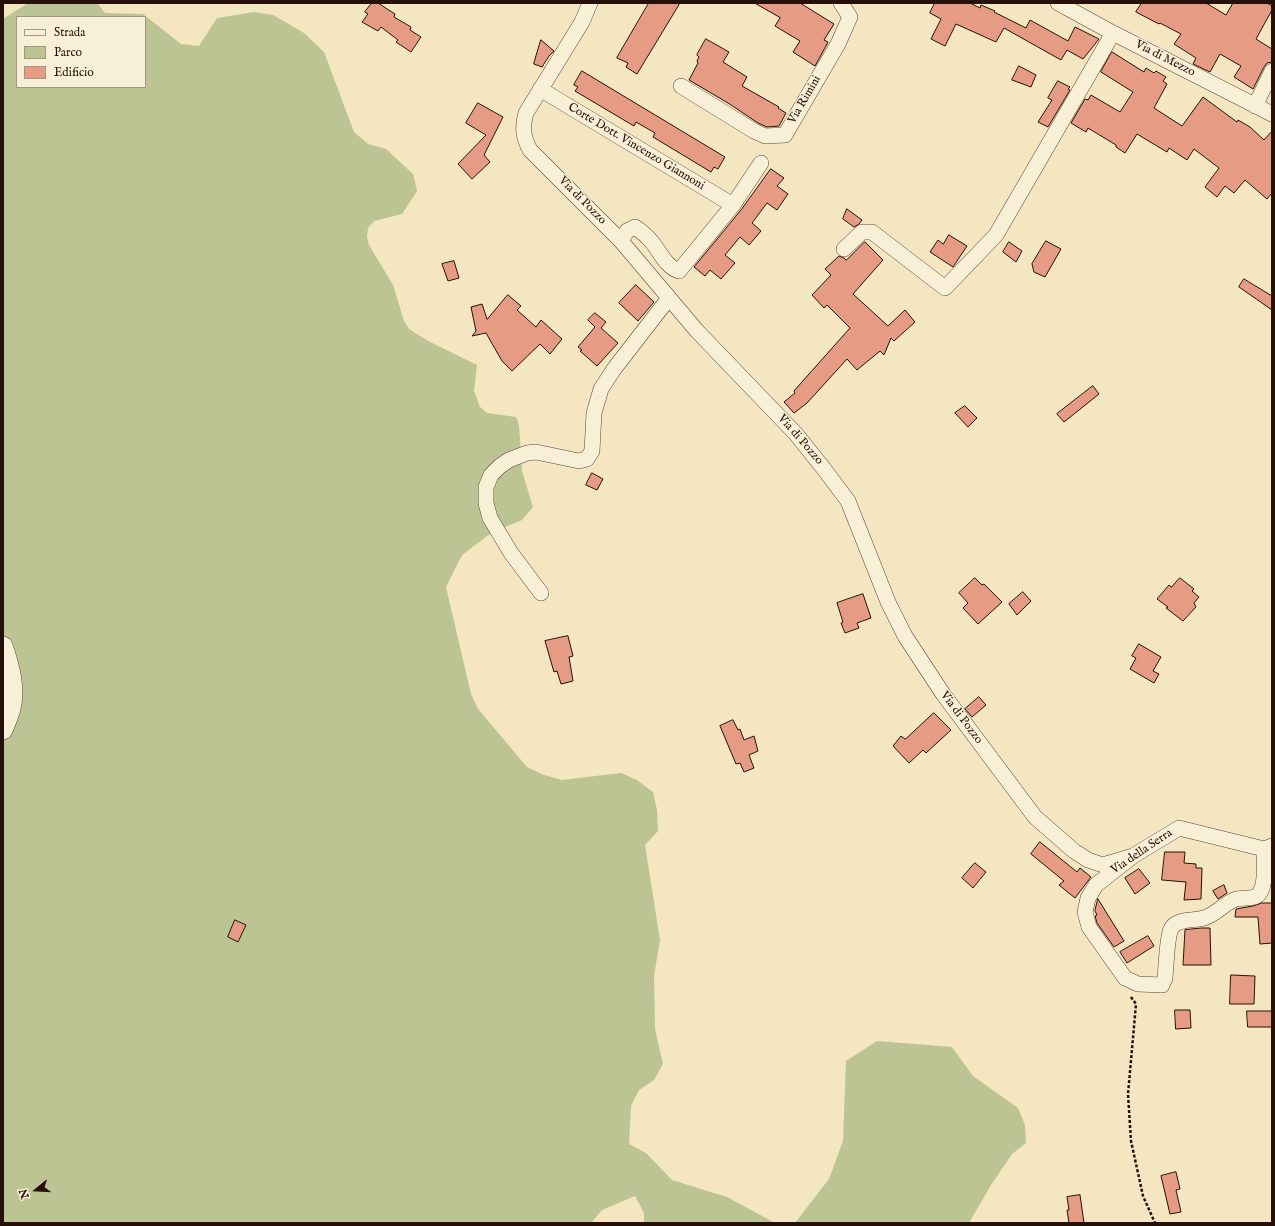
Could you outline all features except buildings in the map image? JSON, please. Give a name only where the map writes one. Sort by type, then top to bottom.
[{"type":"street","name":"Via di Pozzo","points":[[590,3],[582,22],[526,113],[523,122],[523,132],[530,150],[621,241],[697,331],[796,434],[824,469],[848,501],[888,602],[905,636],[943,694],[1035,817],[1074,851],[1088,860],[1103,865],[1133,856]]},
{"type":"street","name":"Via Rimini","points":[[681,86],[754,131],[765,136],[785,135],[838,44],[850,18],[841,3]]},
{"type":"street","name":"Via di Mezzo","points":[[1058,3],[1113,33],[1272,114]]},
{"type":"street","points":[[844,249],[862,232],[872,232],[945,288],[996,235],[1113,33]]},
{"type":"street","points":[[1255,106],[1272,71]]},
{"type":"street","name":"Corte Dott. Vincenzo Giannoni","points":[[540,89],[733,205]]},
{"type":"street","points":[[621,241],[627,231],[635,227],[651,241],[673,269],[680,271],[733,205],[761,163]]},
{"type":"street","points":[[541,593],[511,553],[490,518],[486,503],[486,487],[491,475],[509,460],[527,453],[536,452],[579,461],[587,459],[592,451],[594,413],[601,389],[622,357],[668,298]]},
{"type":"street","points":[[3,646],[8,659],[14,688],[11,710],[3,730]]},
{"type":"street","name":"Via della Serra","points":[[1125,978],[1089,927],[1085,912],[1088,898],[1096,885],[1133,856],[1179,828],[1268,847]]},
{"type":"street","points":[[1125,978],[1138,984],[1162,985],[1165,978],[1171,929],[1177,923],[1205,918],[1219,911],[1227,903],[1236,899],[1259,894],[1264,884],[1268,847]]},
{"type":"path","points":[[1125,978],[1122,985],[1136,1004],[1128,1094],[1131,1140],[1143,1196],[1155,1223]]},
{"type":"green space","points":[[28,3],[97,3],[105,13],[143,14],[146,16],[16,16],[16,88],[146,88],[146,16],[181,44],[199,46],[217,18],[254,12],[273,15],[304,33],[324,52],[354,132],[368,144],[386,149],[413,174],[417,191],[402,214],[374,221],[368,228],[367,237],[369,245],[393,285],[404,321],[409,329],[428,341],[477,365],[474,391],[480,407],[487,413],[516,417],[519,425],[522,471],[533,507],[522,520],[491,533],[462,555],[446,587],[471,694],[478,709],[527,767],[544,775],[562,780],[621,773],[637,780],[653,792],[657,810],[658,831],[645,845],[660,940],[654,976],[655,1029],[663,1064],[654,1080],[639,1090],[631,1106],[629,1144],[646,1153],[672,1180],[727,1197],[775,1223],[644,1223],[644,1213],[635,1196],[602,1210],[591,1223],[3,1223],[3,19]]},
{"type":"green space","points":[[877,1041],[952,1047],[973,1076],[1018,1108],[1025,1125],[1026,1143],[1012,1154],[991,1185],[969,1223],[795,1223],[829,1179],[843,1141],[846,1061]]}]
